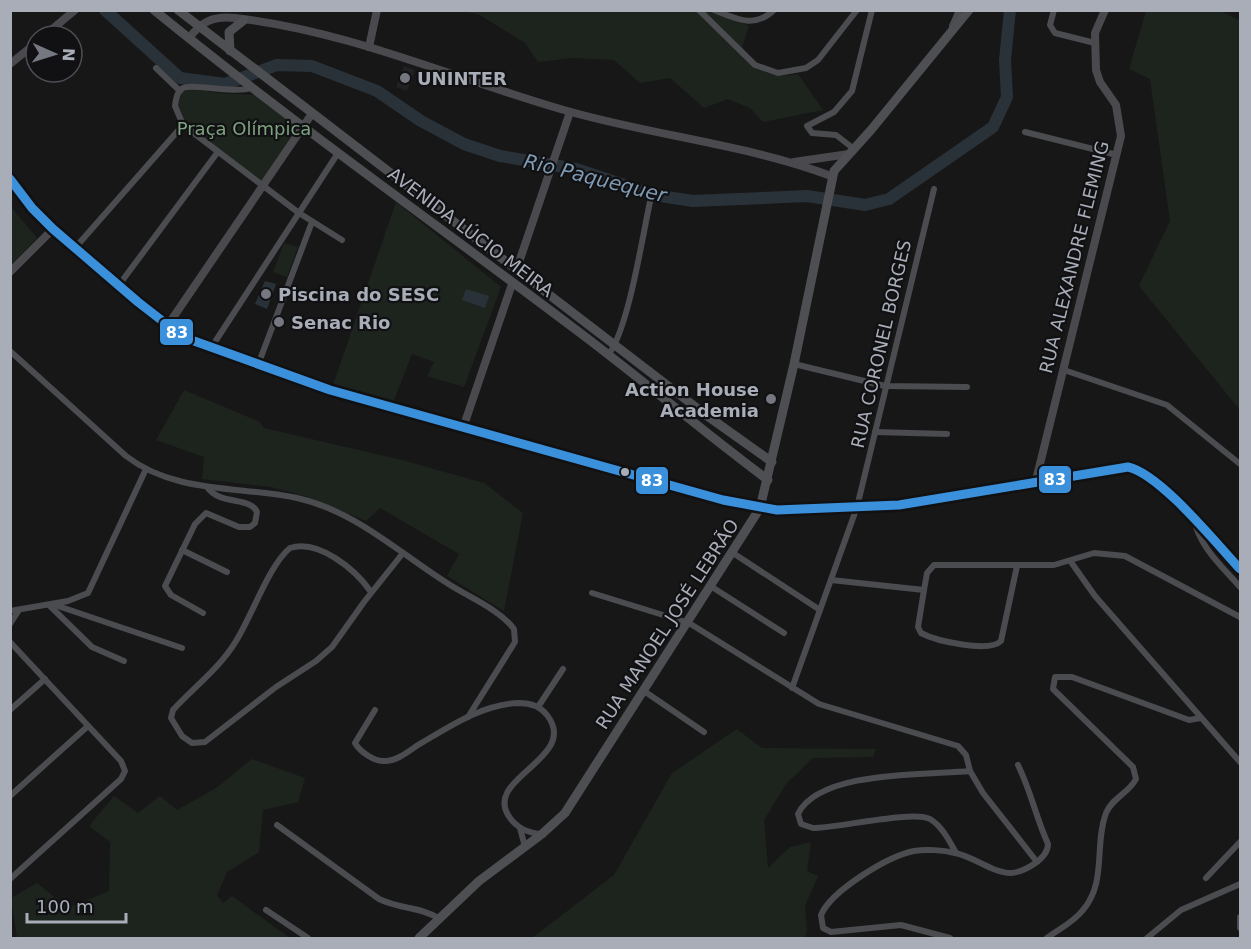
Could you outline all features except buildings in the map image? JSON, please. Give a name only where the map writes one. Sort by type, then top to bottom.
[{"type":"main road","points":[[58,24],[75,10]]},
{"type":"main road","name":"AVENIDA LÚCIO MEIRA","points":[[154,10],[338,153],[609,354],[699,428],[768,480]]},
{"type":"main road","name":"AVENIDA LÚCIO MEIRA","points":[[178,10],[200,24],[230,51],[311,115],[394,174],[516,271],[772,462]]},
{"type":"main road","points":[[189,38],[211,10]]},
{"type":"main road","points":[[227,10],[240,19]]},
{"type":"main road","points":[[369,47],[377,10]]},
{"type":"main road","points":[[200,24],[240,19],[369,47],[570,112],[794,163],[830,180],[969,10]]},
{"type":"main road","name":"RUA ALEXANDRE FLEMING","points":[[1036,480],[1121,136],[1119,113],[1098,75],[1095,43],[1097,27],[1105,10]]},
{"type":"main road","points":[[230,51],[229,32],[240,19]]},
{"type":"main road","points":[[10,64],[24,53]]},
{"type":"main road","points":[[516,271],[570,112]]},
{"type":"main road","points":[[168,325],[311,115]]},
{"type":"main road","points":[[794,163],[852,152]]},
{"type":"main road","points":[[10,179],[27,203],[52,229],[183,337],[330,390],[760,508],[777,510],[899,505],[1036,480],[1116,468],[1136,469],[1163,489],[1240,568]]},
{"type":"main road","name":"RUA MANOEL JOSÉ LEBRÃO","points":[[419,939],[438,918],[479,881],[542,834],[571,805],[689,623],[760,508],[794,364],[830,180]]},
{"type":"main road","points":[[10,272],[52,229]]},
{"type":"main road","points":[[463,428],[512,284]]},
{"type":"main road","points":[[699,428],[706,415]]},
{"type":"street","points":[[699,10],[755,65],[778,73],[793,72],[818,60],[856,10]]},
{"type":"street","points":[[714,10],[747,23],[763,19],[774,10]]},
{"type":"street","points":[[852,152],[836,135],[812,133],[807,126],[834,112],[847,100],[852,91],[872,10]]},
{"type":"street","points":[[950,31],[959,10]]},
{"type":"street","points":[[1054,10],[1050,25],[1055,33],[1095,43]]},
{"type":"street","points":[[156,68],[180,91]]},
{"type":"street","points":[[250,86],[225,91],[186,87],[180,91],[175,105],[183,125],[299,213],[342,240]]},
{"type":"street","points":[[75,248],[183,125]]},
{"type":"street","points":[[1026,132],[1117,155]]},
{"type":"street","points":[[119,285],[217,153]]},
{"type":"street","points":[[211,348],[338,153]]},
{"type":"street","name":"RUA CORONEL BORGES","points":[[792,688],[857,507],[934,189]]},
{"type":"street","points":[[609,354],[615,344],[626,310],[650,202]]},
{"type":"street","points":[[258,365],[312,222]]},
{"type":"street","points":[[10,351],[126,456],[146,469],[216,489],[266,493],[310,502],[353,520],[505,619],[514,629],[514,642],[468,717]]},
{"type":"street","points":[[794,364],[885,386],[967,387]]},
{"type":"street","points":[[1064,370],[1167,405],[1240,464]]},
{"type":"street","points":[[875,432],[947,434]]},
{"type":"street","points":[[10,611],[82,598],[90,591],[146,469]]},
{"type":"street","points":[[203,613],[171,595],[165,586],[182,550],[202,515],[210,514],[245,528],[253,525],[257,517],[256,508],[215,496],[207,487]]},
{"type":"street","points":[[1194,520],[1201,542],[1240,587]]},
{"type":"street","points":[[371,592],[356,573],[334,558],[299,547],[286,551],[235,643],[172,713],[173,722],[188,741],[198,744],[212,738],[276,687],[324,655],[403,553]]},
{"type":"street","points":[[182,550],[227,572]]},
{"type":"street","points":[[732,553],[820,610]]},
{"type":"street","points":[[1017,566],[1001,641],[997,645],[966,644],[921,633],[918,627],[927,573],[934,565],[1017,566],[1071,562],[1094,553],[1125,556],[1240,617]]},
{"type":"street","points":[[1071,562],[1095,596],[1240,762]]},
{"type":"street","points":[[831,580],[924,590]]},
{"type":"street","points":[[712,586],[784,633]]},
{"type":"street","points":[[592,593],[689,623],[792,688],[830,708],[958,746],[966,755],[970,771],[983,793],[1036,862]]},
{"type":"street","points":[[52,605],[182,648]]},
{"type":"street","points":[[52,605],[92,647],[124,661]]},
{"type":"street","points":[[10,624],[19,610]]},
{"type":"street","points":[[10,642],[125,767],[121,779],[10,879]]},
{"type":"street","points":[[538,707],[563,669]]},
{"type":"street","points":[[1047,939],[1072,922],[1091,899],[1099,873],[1099,852],[1107,811],[1136,779],[1133,767],[1053,689],[1054,677],[1072,677],[1189,720],[1201,718]]},
{"type":"street","points":[[10,710],[45,679]]},
{"type":"street","points":[[644,691],[704,732]]},
{"type":"street","points":[[375,710],[355,743],[358,749],[385,762],[401,756],[468,717],[485,710],[517,703],[538,707],[550,720],[553,738],[543,757],[507,791],[507,814],[520,828],[525,847]]},
{"type":"street","points":[[10,796],[88,726]]},
{"type":"street","points":[[950,939],[901,925],[830,935],[821,920],[825,908],[867,873],[912,851],[956,853],[1008,873],[1017,872],[1036,862],[1045,854],[1048,844],[1037,822],[1030,789],[1018,765]]},
{"type":"street","points":[[956,853],[935,823],[926,817],[813,828],[801,824],[798,814],[816,795],[847,784],[885,777],[970,771]]},
{"type":"street","points":[[277,825],[379,899],[398,908],[425,911],[438,918]]},
{"type":"street","points":[[520,828],[542,834]]},
{"type":"street","points":[[1206,878],[1240,842]]},
{"type":"street","points":[[1147,939],[1181,910],[1240,884]]},
{"type":"street","points":[[266,910],[308,939]]},
{"type":"street","points":[[1240,917],[1240,928]]},
{"type":"shaded area","name":"UNINTER","points":[[404,66],[415,70],[407,91],[396,87]]},
{"type":"shaded area","name":"Piscina do SESC","points":[[265,281],[276,284],[267,309],[255,304]]},
{"type":"shaded area","points":[[466,289],[489,296],[485,308],[462,300]]},
{"type":"green space","points":[[460,11],[713,11],[749,26],[741,51],[766,72],[780,76],[798,74],[823,110],[763,122],[750,108],[728,99],[704,108],[670,78],[640,83],[614,60],[572,58],[538,62],[525,43],[478,14]]},
{"type":"green space","points":[[1146,11],[1221,11],[1240,21],[1240,410],[1139,286],[1170,221],[1150,79],[1129,69]]},
{"type":"green space","name":"Praça Olímpica","points":[[189,88],[218,93],[255,95],[300,127],[262,181],[220,152],[179,118],[179,97]]},
{"type":"green space","points":[[396,202],[501,287],[464,387],[427,376],[434,362],[412,354],[392,405],[332,388]]},
{"type":"green space","points":[[11,207],[37,238],[10,265]]},
{"type":"green space","points":[[284,243],[298,247],[287,277],[273,272]]},
{"type":"green space","points":[[184,390],[260,422],[264,428],[402,460],[484,483],[523,513],[504,611],[447,576],[459,554],[380,508],[366,521],[308,497],[271,487],[202,479],[204,457],[156,440]]},
{"type":"green space","points":[[737,729],[762,748],[876,749],[873,757],[813,758],[786,784],[764,820],[768,868],[790,847],[811,842],[807,871],[818,876],[805,906],[807,932],[804,938],[532,938],[614,875],[672,773]]},
{"type":"green space","points":[[252,759],[305,778],[298,802],[263,810],[259,852],[227,872],[217,895],[223,903],[232,896],[290,938],[17,938],[11,898],[37,883],[68,908],[109,891],[110,842],[89,826],[114,796],[138,813],[160,796],[177,810],[216,788]]},
{"type":"waterway","name":"Rio Paquequer","points":[[105,10],[180,78],[225,84],[277,65],[312,66],[377,91],[421,121],[464,144],[500,156],[576,169],[654,195],[693,201],[807,196],[865,205],[889,199],[993,127],[1007,97],[1005,60],[1010,10]]},
{"type":"transit line","name":"83","points":[[10,179],[32,208],[53,229],[138,302],[183,337],[330,390],[723,500],[777,510],[899,505],[1128,467],[1141,472],[1171,495],[1240,569]]},
{"type":"place","name":"UNINTER","points":[[405,78]]},
{"type":"place","name":"Piscina do SESC","points":[[266,294]]},
{"type":"place","name":"Senac Rio","points":[[279,322]]},
{"type":"place","name":"Action House Academia","points":[[771,399]]}]
